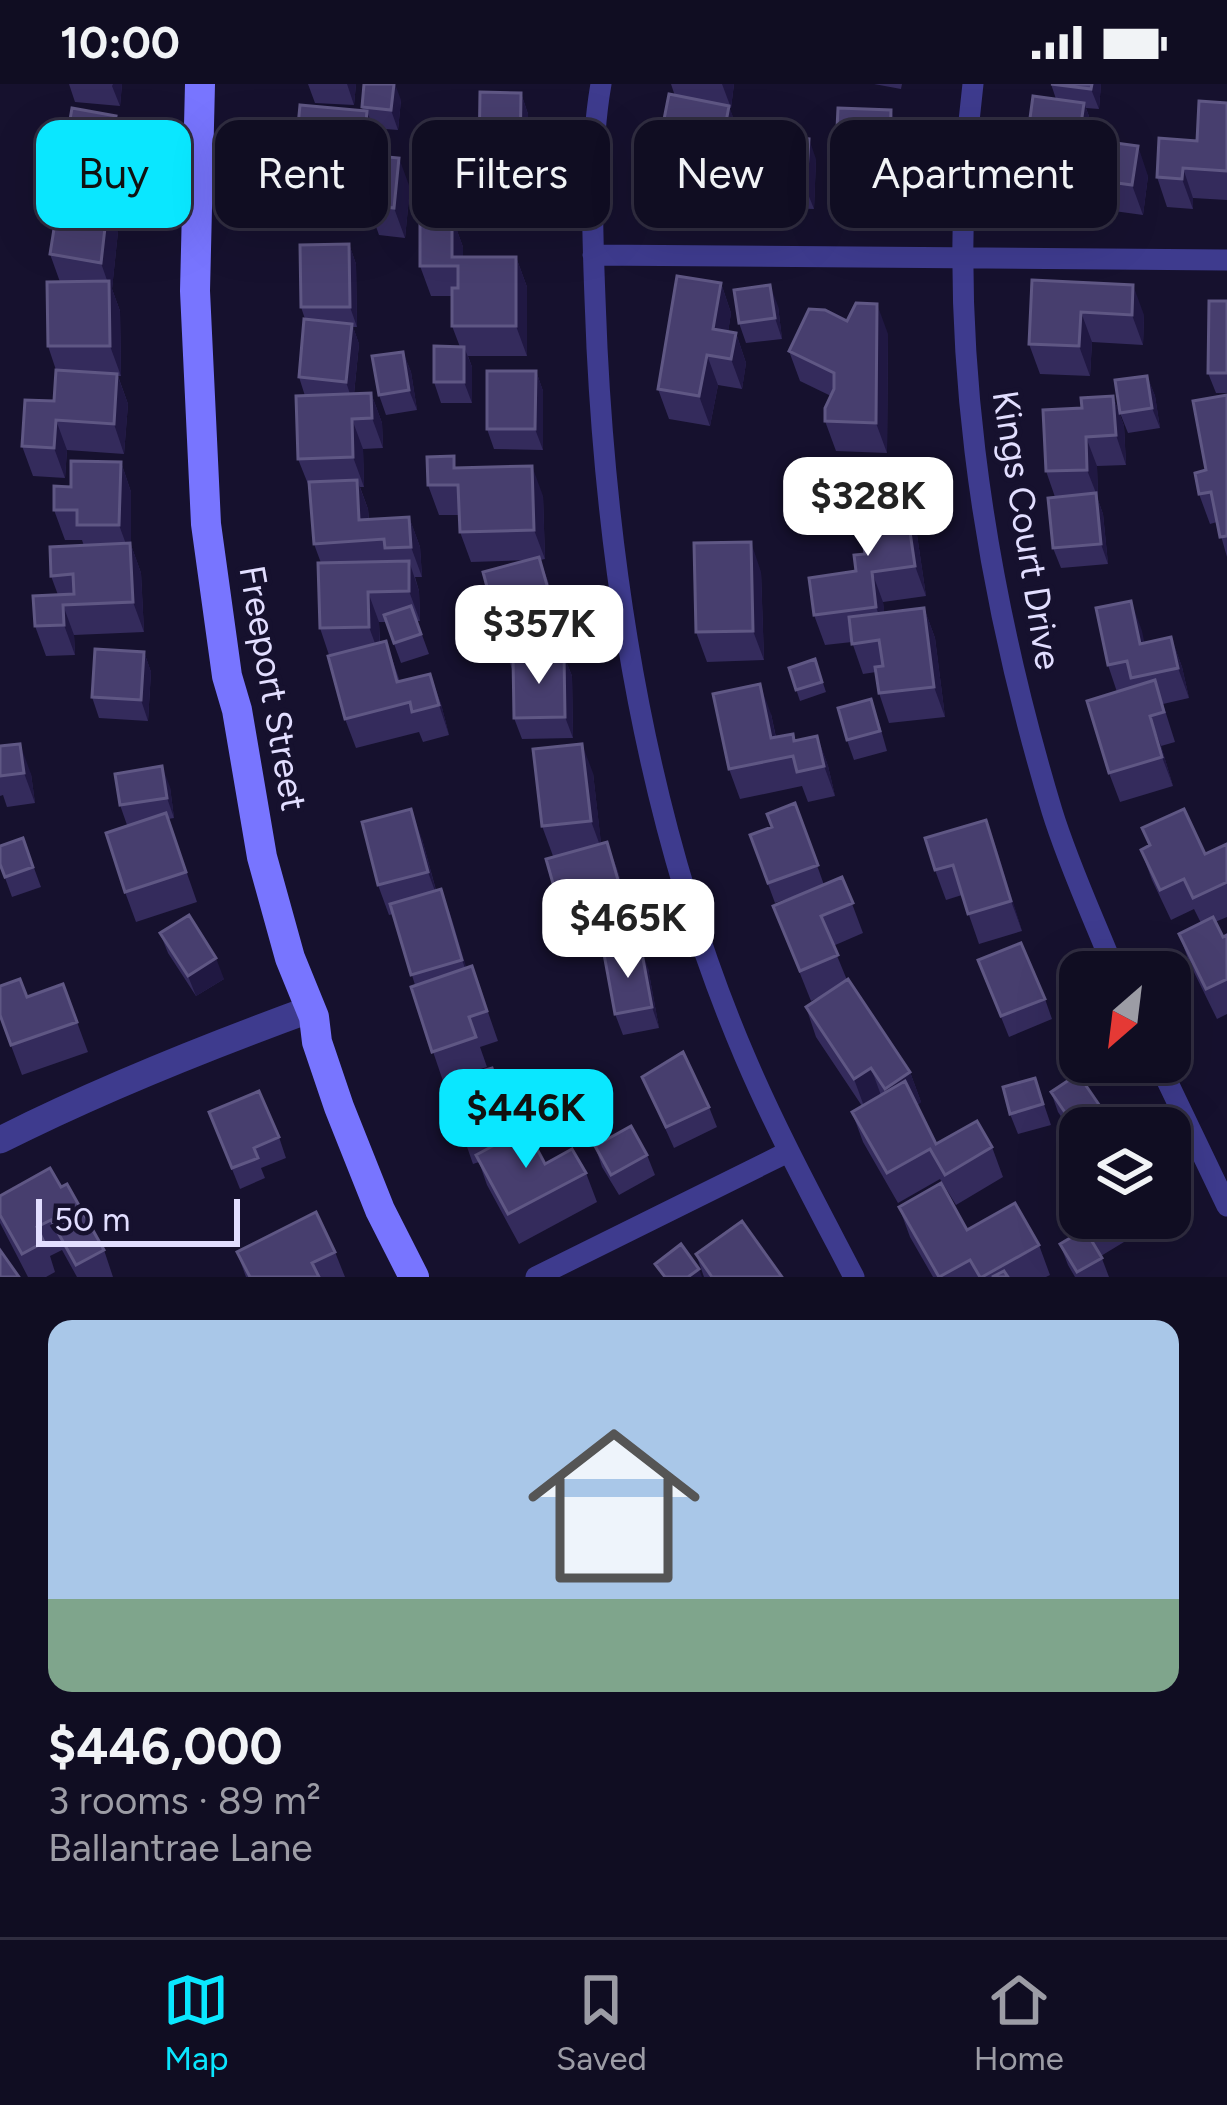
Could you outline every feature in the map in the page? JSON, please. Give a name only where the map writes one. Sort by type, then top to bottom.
[{"type":"main road","name":"Freeport Street","points":[[200,84],[195,291],[206,524],[227,676],[262,857],[290,958],[311,1009],[339,1107],[380,1210],[414,1277]]},
{"type":"street","points":[[601,84],[593,255],[601,418],[614,560],[638,698],[704,951],[788,1152],[854,1277]]},
{"type":"street","name":"Kings Court Drive","points":[[973,84],[964,152],[963,258],[970,398],[985,526],[1012,663],[1053,815],[1107,951]]},
{"type":"street","points":[[593,255],[1227,260]]},
{"type":"street","points":[[0,1140],[152,1068],[311,1009]]},
{"type":"street","points":[[1168,1083],[1227,1206]]},
{"type":"street","points":[[536,1277],[788,1152]]},
{"type":"building","points":[[364,84],[394,84],[391,110],[362,107]]},
{"type":"building","points":[[1051,84],[1092,84],[1091,89]]},
{"type":"building","points":[[480,92],[521,93],[521,120],[480,120]]},
{"type":"building","points":[[669,94],[729,106],[726,120],[664,120]]},
{"type":"building","points":[[1033,96],[1084,103],[1082,120],[1030,120]]},
{"type":"building","points":[[1199,101],[1227,103],[1227,171],[1183,168],[1182,179],[1157,177],[1159,138],[1197,141]]},
{"type":"building","points":[[300,105],[367,111],[366,120],[299,120]]},
{"type":"building","points":[[72,108],[116,116],[115,120],[70,120]]},
{"type":"building","points":[[838,108],[891,110],[891,120],[837,120]]},
{"type":"building","points":[[1117,143],[1138,146],[1132,185],[1117,183]]},
{"type":"building","points":[[388,157],[399,158],[394,208],[388,207]]},
{"type":"building","points":[[54,228],[105,228],[101,263],[50,254]]},
{"type":"building","points":[[420,228],[452,228],[452,257],[516,257],[516,326],[452,326],[452,288],[458,288],[458,266],[420,266]]},
{"type":"building","points":[[349,244],[350,307],[301,307],[300,245]]},
{"type":"building","points":[[677,276],[721,283],[713,329],[736,333],[731,359],[707,355],[699,396],[658,389]]},
{"type":"building","points":[[1032,280],[1133,285],[1132,315],[1081,312],[1079,346],[1029,344]]},
{"type":"building","points":[[109,281],[110,346],[48,346],[47,282]]},
{"type":"building","points":[[770,285],[775,318],[739,323],[734,290]]},
{"type":"building","points":[[1209,301],[1227,301],[1227,373],[1208,373]]},
{"type":"building","points":[[856,303],[877,304],[876,423],[825,421],[834,373],[789,351],[809,309],[825,310],[847,321]]},
{"type":"building","points":[[304,319],[352,324],[346,382],[299,377]]},
{"type":"building","points":[[434,346],[464,347],[464,382],[434,382]]},
{"type":"building","points":[[403,352],[409,390],[379,395],[372,356]]},
{"type":"building","points":[[56,370],[117,374],[114,424],[56,420],[54,448],[22,446],[25,400],[54,401]]},
{"type":"building","points":[[487,371],[536,371],[535,429],[487,429]]},
{"type":"building","points":[[1147,376],[1152,408],[1120,413],[1115,380]]},
{"type":"building","points":[[371,393],[372,418],[352,419],[353,457],[298,459],[296,396]]},
{"type":"building","points":[[1227,395],[1227,536],[1220,537],[1211,492],[1199,494],[1195,473],[1206,470],[1193,401]]},
{"type":"building","points":[[1113,396],[1116,435],[1086,437],[1087,470],[1046,471],[1043,410],[1082,408],[1081,398]]},
{"type":"building","points":[[454,456],[454,468],[532,466],[534,530],[460,532],[458,485],[428,485],[427,457]]},
{"type":"building","points":[[71,461],[121,462],[119,525],[77,525],[77,510],[54,510],[54,486],[71,487]]},
{"type":"building","points":[[357,480],[359,520],[409,517],[411,547],[385,548],[384,539],[314,544],[309,482]]},
{"type":"building","points":[[1096,493],[1101,544],[1053,548],[1048,498]]},
{"type":"building","points":[[905,498],[915,566],[872,572],[876,607],[814,615],[809,578],[856,571],[854,555],[865,554],[858,504]]},
{"type":"building","points":[[751,542],[753,631],[696,632],[694,543]]},
{"type":"building","points":[[130,543],[133,602],[63,605],[64,625],[35,626],[33,596],[74,594],[73,574],[51,576],[50,547]]},
{"type":"building","points":[[539,557],[558,624],[501,639],[483,572]]},
{"type":"building","points":[[409,561],[409,591],[368,592],[369,627],[320,628],[318,563]]},
{"type":"building","points":[[1131,601],[1140,644],[1171,637],[1178,668],[1131,678],[1127,661],[1108,665],[1096,608]]},
{"type":"building","points":[[411,606],[421,634],[394,643],[384,615]]},
{"type":"building","points":[[924,608],[934,687],[879,693],[875,667],[883,666],[879,640],[852,644],[849,617]]},
{"type":"building","points":[[386,641],[397,682],[430,674],[439,705],[412,712],[410,702],[345,719],[328,656]]},
{"type":"building","points":[[95,649],[144,652],[141,700],[92,697]]},
{"type":"building","points":[[513,656],[564,656],[565,717],[514,718]]},
{"type":"building","points":[[815,659],[822,682],[796,690],[789,668]]},
{"type":"building","points":[[1155,680],[1164,712],[1150,716],[1162,757],[1109,773],[1087,701]]},
{"type":"building","points":[[760,684],[771,738],[793,734],[794,741],[817,736],[824,766],[797,772],[793,756],[729,769],[713,694]]},
{"type":"building","points":[[871,699],[880,731],[847,740],[838,708]]},
{"type":"building","points":[[20,744],[24,773],[0,776],[0,746]]},
{"type":"building","points":[[582,744],[591,821],[542,826],[533,749]]},
{"type":"building","points":[[162,766],[167,798],[120,805],[115,774]]},
{"type":"building","points":[[795,803],[818,865],[768,883],[750,835],[772,827],[767,814]]},
{"type":"building","points":[[411,809],[428,872],[378,885],[362,822]]},
{"type":"building","points":[[1184,809],[1205,854],[1227,844],[1227,882],[1193,898],[1184,879],[1160,890],[1141,850],[1150,845],[1142,828]]},
{"type":"building","points":[[166,813],[186,872],[125,892],[106,833]]},
{"type":"building","points":[[986,820],[1011,901],[968,914],[953,865],[935,870],[925,838]]},
{"type":"building","points":[[23,838],[33,867],[5,877],[0,846]]},
{"type":"building","points":[[607,842],[625,904],[564,922],[546,859]]},
{"type":"building","points":[[842,877],[853,903],[821,916],[838,955],[800,971],[773,906]]},
{"type":"building","points":[[441,889],[462,960],[411,975],[390,904]]},
{"type":"building","points":[[189,915],[216,958],[188,976],[160,933]]},
{"type":"building","points":[[1213,917],[1223,937],[1227,935],[1227,979],[1206,989],[1179,934]]},
{"type":"building","points":[[1021,943],[1045,999],[1001,1016],[978,960]]},
{"type":"building","points":[[641,948],[652,1007],[615,1014],[604,954]]},
{"type":"building","points":[[472,966],[487,1011],[469,1017],[476,1037],[432,1052],[411,987]]},
{"type":"building","points":[[20,979],[27,997],[63,984],[77,1022],[11,1045],[0,1015],[0,986]]},
{"type":"building","points":[[848,979],[910,1072],[885,1089],[871,1068],[854,1079],[806,1007]]},
{"type":"building","points":[[683,1052],[709,1107],[666,1127],[642,1077]]},
{"type":"building","points":[[492,1068],[511,1130],[466,1144],[447,1081]]},
{"type":"building","points":[[1035,1078],[1043,1104],[1010,1114],[1003,1087]]},
{"type":"building","points":[[905,1081],[936,1144],[977,1121],[992,1147],[945,1175],[930,1149],[887,1173],[852,1112]]},
{"type":"building","points":[[1064,1083],[1084,1083],[1101,1107],[1061,1107],[1051,1092]]},
{"type":"building","points":[[259,1091],[279,1137],[254,1148],[258,1158],[232,1168],[209,1112]]},
{"type":"building","points":[[631,1126],[647,1155],[611,1175],[595,1146]]},
{"type":"building","points":[[526,1128],[545,1164],[572,1149],[586,1173],[508,1214],[476,1155]]},
{"type":"building","points":[[50,1168],[61,1187],[67,1184],[104,1250],[76,1265],[51,1220],[37,1227],[44,1242],[22,1254],[0,1215],[0,1196]]},
{"type":"building","points":[[941,1183],[967,1230],[1015,1203],[1039,1245],[982,1277],[970,1260],[939,1277],[899,1207]]},
{"type":"building","points":[[316,1212],[335,1252],[312,1263],[319,1277],[250,1277],[237,1252]]},
{"type":"building","points":[[742,1221],[782,1277],[712,1277],[696,1254]]},
{"type":"building","points":[[1091,1239],[1102,1258],[1077,1272],[1060,1244]]},
{"type":"building","points":[[681,1244],[699,1269],[688,1277],[665,1277],[655,1264]]},
{"type":"building","points":[[0,1250],[19,1277],[0,1277]]}]
